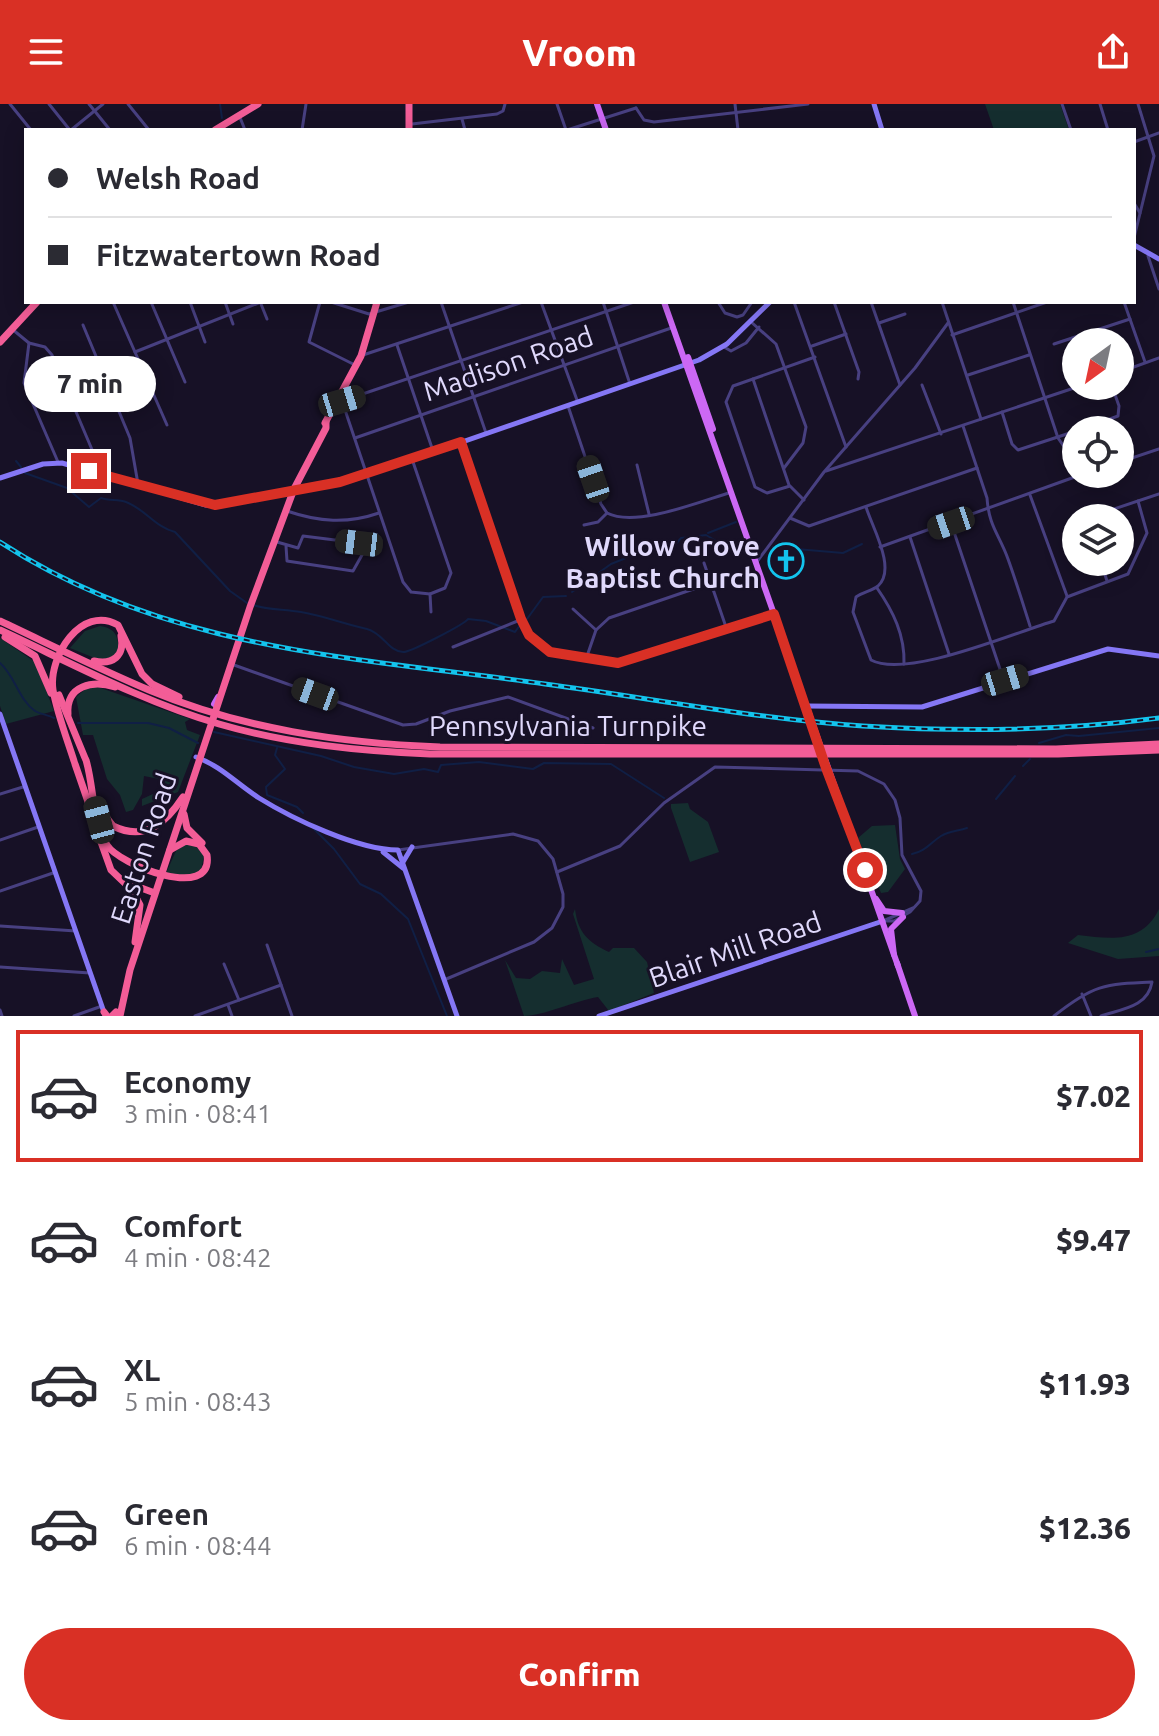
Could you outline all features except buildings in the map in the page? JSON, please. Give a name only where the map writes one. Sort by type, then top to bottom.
[{"type":"highway","points":[[218,128],[258,104]]},
{"type":"highway","points":[[409,104],[409,127]]},
{"type":"highway","points":[[0,342],[35,304]]},
{"type":"highway","name":"Easton Road","points":[[110,1014],[152,892],[170,850],[216,700],[292,489],[357,366],[377,304]]},
{"type":"highway","name":"Easton Road","points":[[266,564],[287,511],[292,489]]},
{"type":"highway","points":[[135,942],[140,905],[132,890],[115,876],[101,841],[53,685],[59,665],[78,627],[103,619],[115,624],[123,633],[146,679],[203,709]]},
{"type":"highway","name":"Pennsylvania Turnpike","points":[[0,621],[149,690],[224,716],[333,739],[440,747],[1159,747]]},
{"type":"highway","points":[[59,648],[107,662],[118,657],[123,645],[117,629],[100,622],[82,628],[70,641]]},
{"type":"highway","points":[[0,632],[35,656],[58,706]]},
{"type":"highway","name":"Pennsylvania Turnpike","points":[[0,632],[202,719],[330,747],[430,754],[1058,754],[1159,747]]},
{"type":"highway","points":[[59,665],[57,686],[85,759],[106,844],[119,857],[183,879],[198,876],[206,869],[207,855],[199,844],[184,842],[170,850]]},
{"type":"highway","points":[[69,720],[71,696],[89,684],[102,684],[157,701]]},
{"type":"highway","name":"Easton Road","points":[[110,1014],[130,970],[198,758]]},
{"type":"highway","points":[[95,798],[109,824],[135,832],[163,823],[183,797]]},
{"type":"highway","points":[[101,841],[108,852],[121,861],[181,881],[197,880],[207,872],[210,855],[187,828],[184,807]]},
{"type":"highway","points":[[115,876],[152,892]]},
{"type":"main road","points":[[597,104],[605,128]]},
{"type":"main road","points":[[667,304],[714,433],[714,441],[825,765],[898,966]]},
{"type":"main road","points":[[667,304],[688,364]]},
{"type":"main road","points":[[858,858],[883,911],[902,915],[891,929],[894,955]]},
{"type":"main road","points":[[874,895],[915,1016]]},
{"type":"street","points":[[10,104],[29,128]]},
{"type":"street","points":[[49,104],[68,128]]},
{"type":"street","points":[[89,104],[108,128]]},
{"type":"street","points":[[73,128],[103,104]]},
{"type":"street","points":[[128,104],[147,128]]},
{"type":"street","points":[[302,128],[306,104]]},
{"type":"street","points":[[409,127],[500,113],[505,104]]},
{"type":"street","points":[[557,104],[566,128]]},
{"type":"street","points":[[735,104],[738,128]]},
{"type":"street","points":[[573,128],[636,106],[644,120],[654,122],[808,104]]},
{"type":"street","points":[[874,104],[881,128]]},
{"type":"street","points":[[1062,104],[1070,128]]},
{"type":"street","points":[[1100,104],[1107,128]]},
{"type":"street","points":[[1136,230],[1154,156],[1138,104]]},
{"type":"street","points":[[239,115],[244,128]]},
{"type":"street","points":[[462,119],[464,128]]},
{"type":"street","points":[[1136,141],[1159,133]]},
{"type":"street","points":[[1136,206],[1140,213]]},
{"type":"street","points":[[1136,246],[1159,259]]},
{"type":"street","points":[[1147,252],[1159,289]]},
{"type":"street","points":[[114,304],[167,425]]},
{"type":"street","points":[[152,304],[185,382]]},
{"type":"street","points":[[191,304],[205,342]]},
{"type":"street","points":[[226,304],[233,324]]},
{"type":"street","points":[[135,352],[255,304]]},
{"type":"street","points":[[262,304],[267,319]]},
{"type":"street","points":[[319,304],[309,342],[357,366]]},
{"type":"street","points":[[338,304],[375,314],[403,304]]},
{"type":"street","points":[[442,304],[486,433]]},
{"type":"street","points":[[361,356],[517,304]]},
{"type":"street","points":[[542,304],[578,402]]},
{"type":"street","points":[[604,304],[630,384]]},
{"type":"street","points":[[412,459],[451,573],[445,588],[430,594],[415,593],[406,586],[340,402],[628,304]]},
{"type":"street","points":[[719,304],[725,313],[737,317],[743,315],[751,304]]},
{"type":"street","points":[[0,478],[58,462],[210,505],[367,475],[688,364],[724,347],[765,304]]},
{"type":"street","points":[[795,304],[846,447]]},
{"type":"street","points":[[835,304],[859,372],[858,379]]},
{"type":"street","points":[[872,304],[900,385]]},
{"type":"street","points":[[943,304],[981,419]]},
{"type":"street","points":[[1014,304],[1062,444]]},
{"type":"street","points":[[952,335],[1041,304]]},
{"type":"street","points":[[1125,304],[1145,362]]},
{"type":"street","points":[[878,324],[905,314]]},
{"type":"street","points":[[1054,344],[1130,319]]},
{"type":"street","points":[[750,321],[773,340],[806,430],[803,443],[784,468]]},
{"type":"street","points":[[756,563],[824,472],[900,385],[948,323]]},
{"type":"street","points":[[83,325],[130,438],[138,487]]},
{"type":"street","name":"Madison Road","points":[[355,438],[674,327]]},
{"type":"street","points":[[724,347],[731,351],[743,345],[759,327]]},
{"type":"street","points":[[12,329],[29,343],[38,343],[52,355],[93,452],[89,471]]},
{"type":"street","points":[[811,347],[846,334]]},
{"type":"street","points":[[29,343],[24,383],[58,462]]},
{"type":"street","points":[[397,345],[434,451]]},
{"type":"street","points":[[967,376],[1029,355]]},
{"type":"street","points":[[790,486],[767,493],[755,487],[727,410],[726,399],[731,389],[815,357]]},
{"type":"street","points":[[1134,366],[1159,358]]},
{"type":"street","points":[[106,379],[139,363]]},
{"type":"street","points":[[753,379],[790,486],[804,500]]},
{"type":"street","points":[[922,385],[941,434]]},
{"type":"street","points":[[824,472],[1062,392]]},
{"type":"street","points":[[568,406],[601,504],[607,513],[623,518],[649,514],[732,492]]},
{"type":"street","points":[[1002,412],[1015,449],[1062,437]]},
{"type":"street","points":[[963,426],[987,498],[987,511],[995,535],[1007,556],[1031,628]]},
{"type":"street","points":[[461,442],[521,619],[529,635],[550,652],[626,663],[774,614]]},
{"type":"street","points":[[1134,457],[1159,449]]},
{"type":"street","points":[[637,465],[649,514]]},
{"type":"street","points":[[790,518],[809,526],[977,468]]},
{"type":"street","points":[[880,547],[1062,482]]},
{"type":"street","points":[[1129,504],[1159,494]]},
{"type":"street","points":[[1030,495],[1067,597]]},
{"type":"street","points":[[866,507],[886,573],[877,588],[860,593],[852,606],[867,654],[878,663],[920,664],[1057,618],[1067,597],[1130,572],[1147,535],[1138,501]]},
{"type":"street","points":[[287,511],[306,517],[348,522],[379,513]]},
{"type":"street","points":[[584,525],[598,522],[607,513]]},
{"type":"street","points":[[951,523],[1004,681]]},
{"type":"street","points":[[276,542],[298,548],[303,536],[359,543],[362,555],[353,571],[287,561],[286,546]]},
{"type":"street","points":[[910,537],[949,654]]},
{"type":"street","points":[[704,563],[727,630]]},
{"type":"street","points":[[1105,576],[1107,582]]},
{"type":"street","points":[[586,659],[596,630],[617,615],[711,583]]},
{"type":"street","points":[[877,588],[892,611],[903,639],[904,664]]},
{"type":"street","points":[[430,594],[431,612]]},
{"type":"street","points":[[573,609],[596,630]]},
{"type":"street","points":[[453,647],[521,619]]},
{"type":"street","points":[[807,709],[922,707],[1108,649],[1159,656]]},
{"type":"street","points":[[230,664],[403,725],[508,697],[593,728]]},
{"type":"street","points":[[0,714],[90,973],[110,1014],[74,1016]]},
{"type":"street","points":[[198,758],[215,765],[268,803],[352,842],[378,849],[398,850],[520,834],[538,841],[547,849],[563,894],[563,907],[558,918],[543,937],[444,980]]},
{"type":"street","points":[[557,872],[620,846],[664,803],[715,767],[825,765],[864,772],[887,788],[897,805],[901,850],[921,891],[915,907],[882,922]]},
{"type":"street","points":[[0,794],[25,786]]},
{"type":"street","points":[[0,840],[38,827]]},
{"type":"street","points":[[404,867],[412,847]]},
{"type":"street","points":[[378,849],[404,867]]},
{"type":"street","points":[[398,850],[457,1016]]},
{"type":"street","points":[[0,891],[56,872]]},
{"type":"street","name":"Blair Mill Road","points":[[599,1016],[882,922]]},
{"type":"street","points":[[0,926],[76,931]]},
{"type":"street","points":[[267,945],[292,1016]]},
{"type":"street","points":[[224,964],[239,1000]]},
{"type":"street","points":[[0,967],[90,973]]},
{"type":"street","points":[[1054,1016],[1082,994],[1109,984],[1159,981]]},
{"type":"street","points":[[1101,1016],[1141,1003],[1151,991],[1152,982]]},
{"type":"street","points":[[195,1016],[281,985]]},
{"type":"street","points":[[1082,994],[1091,1016]]},
{"type":"street","points":[[228,1005],[232,1016]]},
{"type":"street","points":[[0,1010],[2,1016]]},
{"type":"green space","points":[[985,104],[1060,104],[1068,128],[993,128]]},
{"type":"green space","points":[[100,626],[117,637],[119,650],[112,658],[97,659],[70,648],[85,631]]},
{"type":"green space","points":[[0,638],[35,662],[54,711],[6,724],[0,706]]},
{"type":"green space","points":[[95,686],[190,719],[185,722],[187,730],[200,735],[178,792],[142,806],[142,799],[166,788],[164,780],[144,776],[142,794],[133,810],[126,812],[120,795],[107,779],[93,735],[83,735],[76,697]]},
{"type":"green space","points":[[688,803],[690,809],[708,822],[719,852],[690,862],[671,808],[671,804]]},
{"type":"green space","points":[[895,825],[900,859],[905,869],[888,892],[881,893],[858,838],[872,826]]},
{"type":"green space","points":[[186,844],[199,848],[204,855],[201,871],[191,877],[166,873],[176,851]]},
{"type":"green space","points":[[575,909],[582,931],[595,944],[609,952],[613,948],[634,948],[647,962],[654,993],[609,1011],[598,997],[524,1016],[505,960],[516,978],[530,979],[542,971],[560,973],[562,959],[574,985],[594,979],[573,914]]},
{"type":"green space","points":[[1159,909],[1159,956],[1118,959],[1068,943],[1078,935],[1114,938],[1135,934],[1152,920]]},
{"type":"waterway","points":[[220,104],[222,118]]},
{"type":"waterway","points":[[16,461],[21,467]]},
{"type":"waterway","points":[[25,473],[67,488],[89,507],[101,498],[133,505],[175,532],[230,591],[247,603]]},
{"type":"waterway","points":[[708,533],[736,522]]},
{"type":"waterway","points":[[572,592],[611,564],[651,548],[675,545],[681,538],[706,535],[723,545]]},
{"type":"waterway","points":[[773,547],[843,553],[862,544]]},
{"type":"waterway","points":[[527,619],[543,597],[566,596]]},
{"type":"waterway","points":[[253,605],[310,614],[367,629],[393,649],[403,652],[437,638],[468,619],[486,621],[515,632],[520,625]]},
{"type":"waterway","points":[[0,663],[30,706],[54,718]]},
{"type":"waterway","points":[[78,723],[148,723],[169,728],[198,743]]},
{"type":"waterway","points":[[1039,743],[1066,735],[1159,728]]},
{"type":"waterway","points":[[214,732],[394,774],[424,769],[438,772],[441,765],[479,762],[533,769],[544,763],[611,764],[664,798]]},
{"type":"waterway","points":[[277,748],[275,755],[285,769],[266,787],[267,795],[297,807],[303,813]]},
{"type":"waterway","points":[[1023,766],[1030,759]]},
{"type":"waterway","points":[[996,799],[1015,776]]},
{"type":"waterway","points":[[313,828],[334,849],[360,884],[381,894],[408,919],[447,1016]]},
{"type":"waterway","points":[[912,854],[944,834],[967,828]]},
{"type":"waterway","points":[[1146,952],[1159,949]]},
{"type":"railway","points":[[0,542],[64,578],[129,606],[196,628],[332,656],[743,713],[863,726],[1011,729],[1085,726],[1159,718]]},
{"type":"place","name":"Willow Grove Baptist Church","points":[[786,561]]},
{"type":"route","points":[[89,471],[120,482],[215,505],[340,482],[461,442],[521,619],[535,642],[550,652],[626,663],[774,614],[826,768],[865,870]]}]
